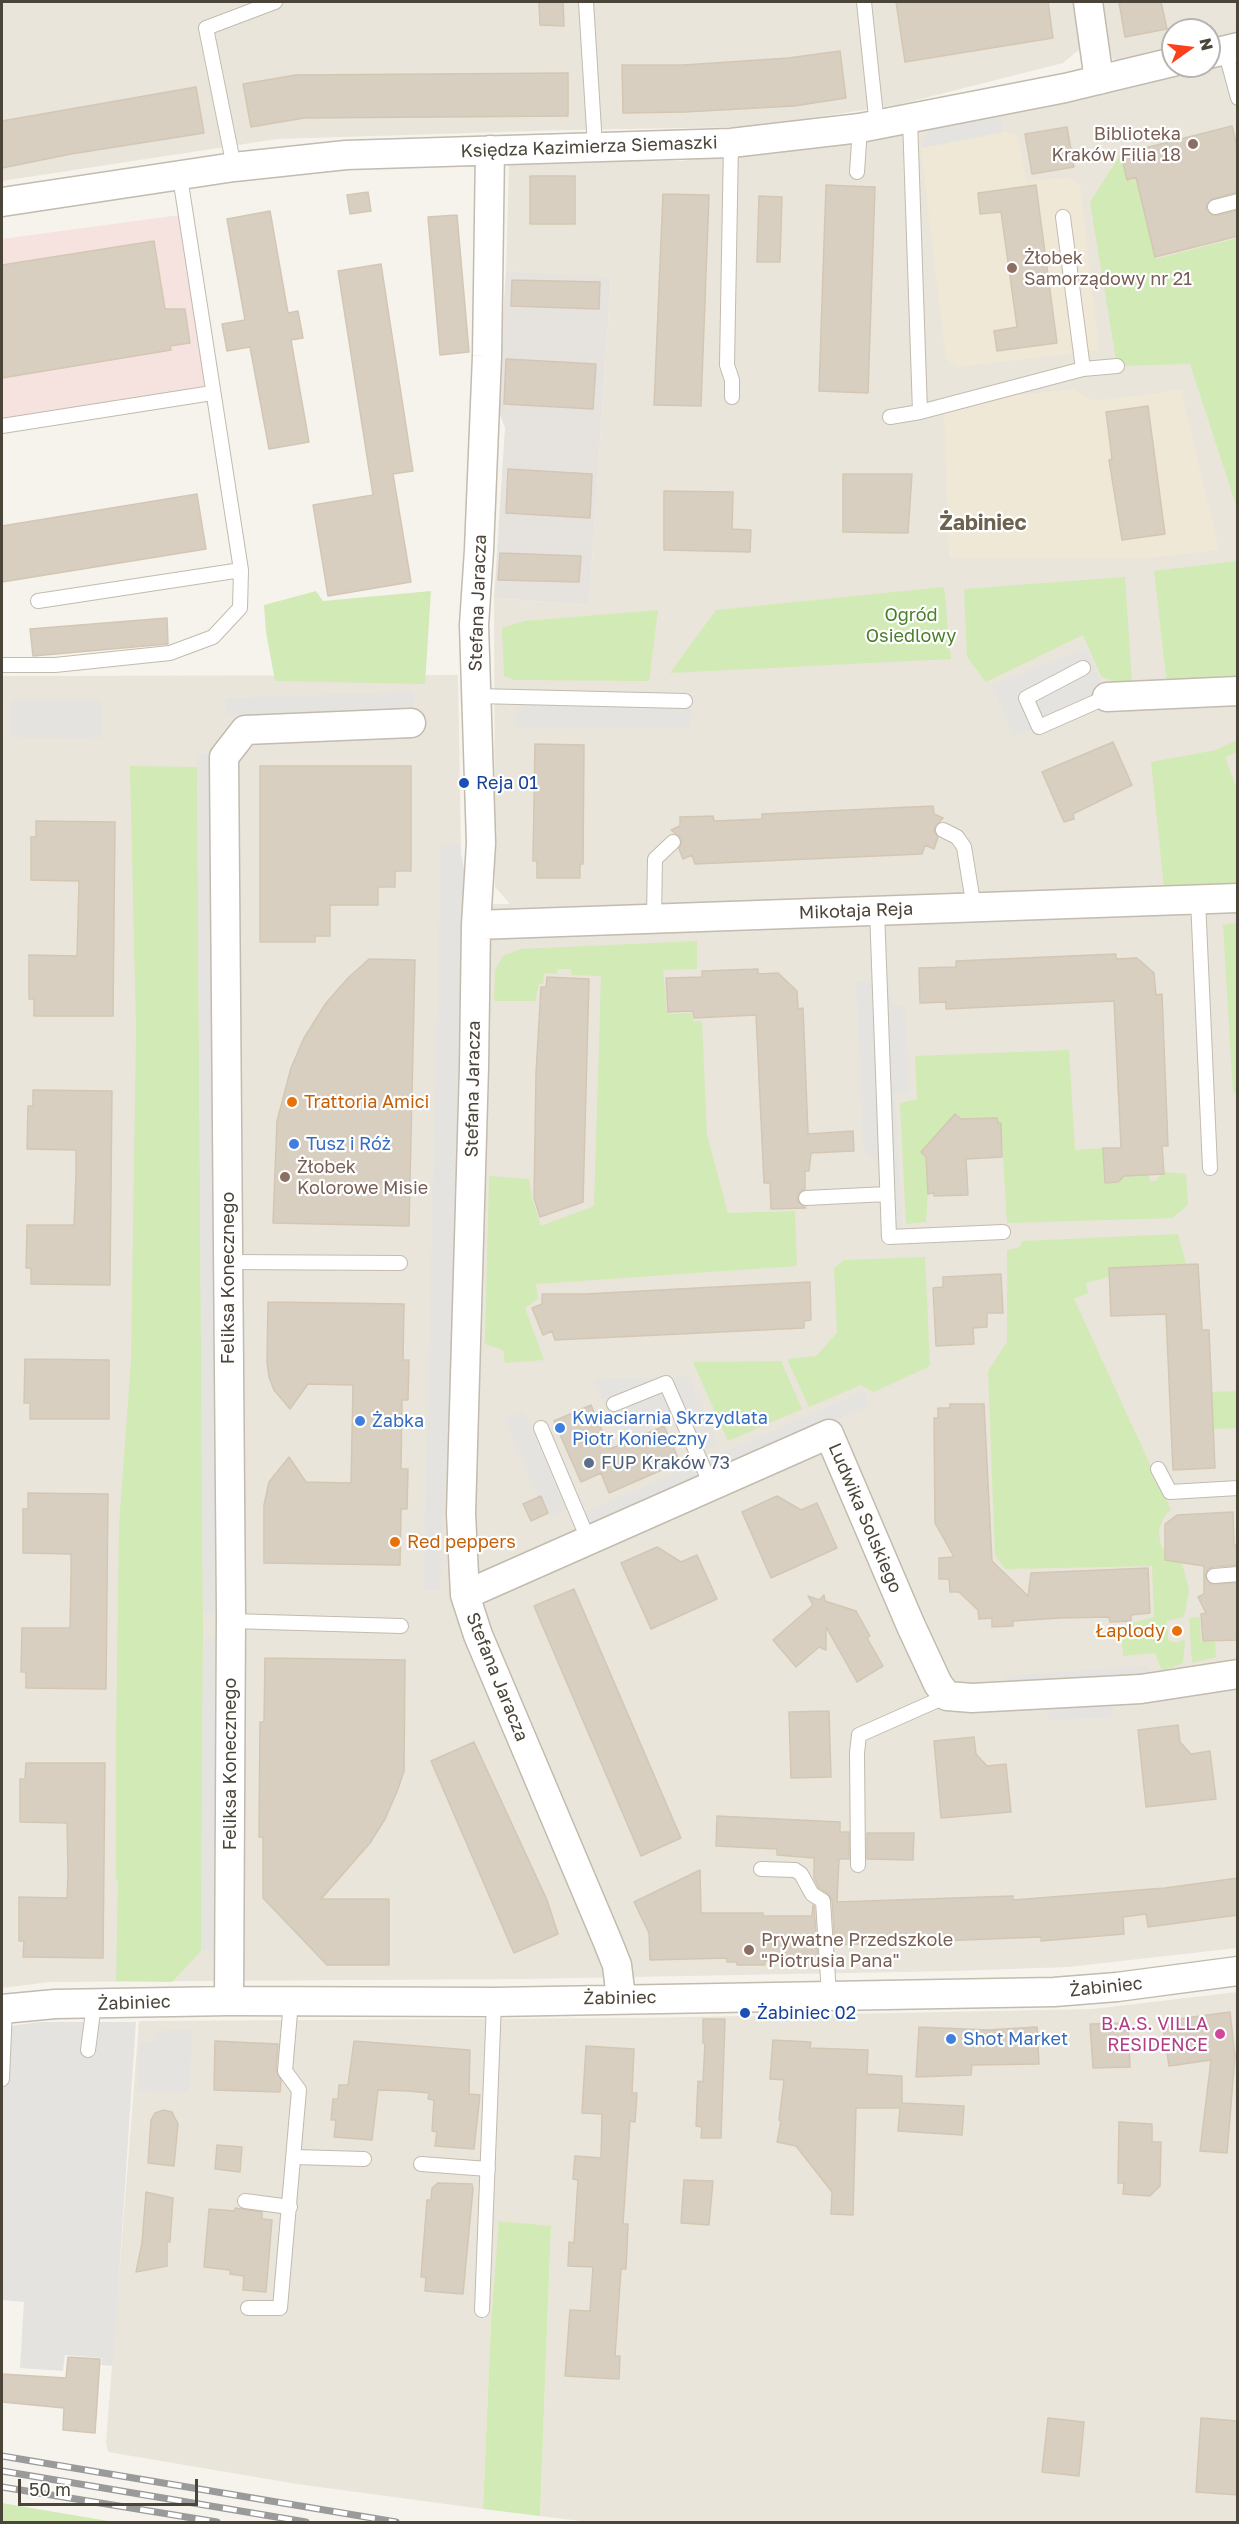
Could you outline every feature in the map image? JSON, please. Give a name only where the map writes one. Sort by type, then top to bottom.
[{"type":"street","points":[[1088,2],[1099,80]]},
{"type":"street","name":"Księdza Kazimierza Siemaszki","points":[[2,202],[180,177],[234,167],[346,155],[731,143],[869,127],[1099,80],[1161,65]]},
{"type":"street","name":"Stefana Jaracza","points":[[490,150],[487,356],[474,625],[481,843],[476,925],[461,1514],[465,1595],[478,1635],[617,1965],[621,1998]]},
{"type":"street","points":[[1107,697],[1238,691]]},
{"type":"street","name":"Feliksa Konecznego","points":[[229,2001],[231,1621],[224,757],[245,730],[411,723]]},
{"type":"street","name":"Mikołaja Reja","points":[[476,925],[1238,898]]},
{"type":"street","name":"Ludwika Solskiego","points":[[465,1595],[829,1434],[911,1626],[938,1684],[947,1696]]},
{"type":"street","points":[[947,1696],[972,1698],[1141,1689],[1238,1674]]},
{"type":"street","name":"Żabiniec","points":[[3,2009],[55,2004],[229,2001],[494,2002],[1054,1992],[1117,1987],[1238,1971]]},
{"type":"lane","points":[[234,167],[206,28],[275,2]]},
{"type":"lane","points":[[586,2],[595,147]]},
{"type":"lane","points":[[857,172],[869,127],[864,2]]},
{"type":"lane","points":[[1224,50],[1238,98]]},
{"type":"lane","points":[[910,120],[920,412]]},
{"type":"lane","points":[[731,143],[727,365],[732,380],[732,397]]},
{"type":"lane","points":[[2,665],[66,664],[170,653],[213,637],[240,608],[241,570],[180,177]]},
{"type":"lane","points":[[1215,207],[1238,201]]},
{"type":"lane","points":[[1063,217],[1083,369]]},
{"type":"lane","points":[[890,417],[920,412],[1083,369],[1117,366]]},
{"type":"lane","points":[[2,426],[212,393]]},
{"type":"lane","points":[[38,600],[241,570]]},
{"type":"lane","points":[[1083,668],[1026,698],[1039,727],[1107,697]]},
{"type":"lane","points":[[476,696],[685,701]]},
{"type":"lane","points":[[943,830],[957,837],[964,847],[974,908]]},
{"type":"lane","points":[[654,917],[655,859],[673,842]]},
{"type":"lane","points":[[1198,900],[1210,1168]]},
{"type":"lane","points":[[877,910],[889,1237],[1003,1232]]},
{"type":"lane","points":[[806,1198],[887,1194]]},
{"type":"lane","points":[[228,1262],[400,1263]]},
{"type":"lane","points":[[614,1404],[666,1383],[711,1485]]},
{"type":"lane","points":[[541,1428],[588,1539]]},
{"type":"lane","points":[[1158,1469],[1170,1492],[1238,1488]]},
{"type":"lane","points":[[1214,1576],[1238,1574]]},
{"type":"lane","points":[[231,1621],[401,1626]]},
{"type":"lane","points":[[858,1865],[857,1753],[859,1735],[947,1696]]},
{"type":"lane","points":[[761,1869],[795,1870],[801,1874],[812,1894],[823,1901],[829,1995]]},
{"type":"lane","points":[[248,2308],[280,2308],[299,2090],[285,2071],[291,2001]]},
{"type":"lane","points":[[482,2310],[494,2002]]},
{"type":"lane","points":[[88,2050],[94,2004]]},
{"type":"lane","points":[[2,2079],[3,2009]]},
{"type":"lane","points":[[294,2157],[364,2159]]},
{"type":"lane","points":[[421,2164],[488,2169]]},
{"type":"lane","points":[[244,2201],[290,2207]]},
{"type":"shaded area","points":[[2,2],[1075,2],[1081,48],[1063,63],[897,105],[750,127],[277,139],[2,181]]},
{"type":"shaded area","points":[[1100,2],[1237,2],[1237,35],[1221,39],[1221,18],[1161,18],[1161,54],[1128,62],[1113,59],[1106,47]]},
{"type":"shaded area","points":[[1237,57],[1237,1948],[1068,1967],[955,1971],[523,1979],[50,1982],[2,1988],[2,676],[458,675],[462,904],[510,904],[495,887],[494,598],[589,605],[611,279],[506,271],[509,164],[517,159],[681,161],[885,133],[1058,101],[1161,76],[1161,78],[1221,78],[1221,62]]},
{"type":"shaded area","points":[[1000,112],[1003,132],[921,148],[926,135],[939,123]]},
{"type":"shaded area","name":"Żłobek Samorządowy nr 21","points":[[1003,132],[1017,135],[1026,181],[1070,178],[1080,186],[1099,350],[958,367],[946,359],[921,148]]},
{"type":"shaded area","points":[[180,215],[205,388],[2,419],[2,239]]},
{"type":"shaded area","points":[[506,271],[611,278],[589,605],[494,598],[505,428],[497,407]]},
{"type":"shaded area","points":[[1073,389],[1094,401],[1181,390],[1219,550],[1150,558],[949,558],[944,403]]},
{"type":"shaded area","points":[[1086,648],[1107,697],[1014,737],[992,685]]},
{"type":"shaded area","points":[[414,692],[414,709],[226,715],[225,698]]},
{"type":"shaded area","points":[[518,698],[692,706],[690,729],[515,728]]},
{"type":"shaded area","points":[[11,699],[102,700],[102,739],[10,737]]},
{"type":"shaded area","points":[[197,754],[214,754],[220,1613],[203,1613]]},
{"type":"shaded area","points":[[441,844],[459,844],[476,925],[440,1590],[423,1589]]},
{"type":"shaded area","points":[[889,980],[891,1004],[905,1006],[909,1093],[895,1093],[903,1243],[885,1242],[879,1166],[863,1146],[856,982]]},
{"type":"shaded area","points":[[689,1377],[718,1445],[690,1458],[673,1418],[624,1439],[616,1419],[612,1421],[593,1379]]},
{"type":"shaded area","points":[[864,1391],[870,1405],[589,1528],[583,1513]]},
{"type":"shaded area","points":[[524,1411],[566,1510],[550,1517],[541,1497],[538,1498],[505,1419]]},
{"type":"shaded area","points":[[203,1639],[221,1639],[219,1951],[201,1951]]},
{"type":"shaded area","points":[[1148,1666],[1149,1680],[1006,1690],[1006,1676]]},
{"type":"shaded area","points":[[1112,1698],[1113,1717],[1049,1720],[1048,1701]]},
{"type":"shaded area","points":[[1237,1992],[1237,2522],[589,2522],[540,2516],[551,2227],[500,2221],[491,2321],[483,2509],[297,2484],[108,2452],[106,2442],[139,2021],[641,2018],[1092,2009]]},
{"type":"shaded area","points":[[40,2022],[136,2022],[113,2366],[101,2365],[102,2358],[65,2355],[63,2371],[20,2368],[24,2302],[2,2300],[2,2027]]},
{"type":"shaded area","points":[[193,2030],[189,2092],[138,2091],[139,2041],[156,2042],[156,2031]]},
{"type":"green space","points":[[1121,154],[1127,179],[1136,177],[1156,259],[1237,238],[1237,508],[1190,364],[1117,366],[1090,202]]},
{"type":"green space","points":[[1237,561],[1237,680],[1167,685],[1154,571]]},
{"type":"green space","points":[[1125,577],[1132,683],[1116,683],[1101,676],[1083,635],[986,682],[967,657],[964,589]]},
{"type":"green space","name":"Ogród Osiedlowy","points":[[944,587],[951,659],[670,673],[716,610]]},
{"type":"green space","points":[[316,591],[323,601],[431,591],[425,684],[275,681],[266,632],[264,605]]},
{"type":"green space","points":[[658,610],[649,681],[514,680],[504,676],[502,628],[525,621]]},
{"type":"green space","points":[[1237,740],[1237,752],[1225,757],[1237,789],[1237,885],[1164,888],[1151,762],[1216,750]]},
{"type":"green space","points":[[130,766],[197,767],[203,1639],[201,1951],[172,1982],[116,1981],[119,1525],[131,1361],[136,1029]]},
{"type":"green space","points":[[1238,923],[1237,1094],[1233,1092],[1223,925]]},
{"type":"green space","points":[[697,941],[697,969],[663,970],[667,1014],[692,1013],[693,1021],[702,1021],[707,1135],[728,1213],[795,1211],[797,1266],[536,1284],[538,1299],[525,1308],[544,1360],[505,1363],[503,1350],[485,1344],[489,1176],[529,1179],[541,1226],[594,1206],[601,976],[572,975],[571,969],[557,969],[557,974],[544,973],[543,984],[539,984],[535,1001],[494,1001],[495,970],[503,956],[520,949]]},
{"type":"green space","points":[[1069,1050],[1075,1150],[1103,1148],[1105,1183],[1118,1182],[1124,1176],[1149,1175],[1150,1181],[1156,1181],[1163,1172],[1186,1174],[1188,1205],[1172,1218],[1007,1223],[1001,1123],[998,1123],[997,1118],[961,1119],[955,1115],[921,1152],[926,1157],[928,1194],[926,1222],[906,1224],[900,1103],[917,1099],[915,1056]]},
{"type":"green space","points":[[1178,1234],[1186,1264],[1109,1268],[1109,1277],[1086,1283],[1088,1293],[1074,1299],[1171,1510],[1165,1515],[1159,1529],[1160,1543],[1167,1556],[1182,1564],[1189,1589],[1184,1617],[1167,1621],[1168,1640],[1176,1643],[1185,1639],[1183,1663],[1162,1671],[1155,1653],[1123,1656],[1121,1626],[1154,1617],[1152,1566],[1005,1569],[995,1555],[988,1371],[1007,1342],[1007,1250],[1020,1247],[1022,1241]]},
{"type":"green space","points":[[925,1257],[930,1366],[874,1392],[861,1385],[809,1407],[787,1359],[816,1356],[837,1333],[834,1268],[844,1260]]},
{"type":"green space","points":[[781,1361],[802,1409],[728,1441],[693,1362]]},
{"type":"green space","points":[[1237,1391],[1237,1428],[1214,1429],[1212,1392]]},
{"type":"green space","points":[[1200,1617],[1201,1642],[1215,1642],[1216,1657],[1192,1663],[1189,1618]]},
{"type":"green space","points":[[499,2221],[551,2226],[540,2516],[483,2509],[491,2321]]},
{"type":"green space","points":[[2,2503],[114,2522],[2,2522]]},
{"type":"building","points":[[539,2],[563,2],[564,26],[540,25]]},
{"type":"building","points":[[896,2],[1048,2],[1053,38],[905,62]]},
{"type":"building","points":[[1119,2],[1161,2],[1165,18],[1161,18],[1161,30],[1125,37]]},
{"type":"building","points":[[840,51],[846,98],[794,106],[623,113],[622,65],[684,65],[788,58]]},
{"type":"building","points":[[568,73],[568,116],[304,118],[251,127],[243,84],[296,75]]},
{"type":"building","points":[[196,87],[204,133],[71,154],[2,168],[2,121]]},
{"type":"building","points":[[1232,126],[1238,150],[1238,192],[1212,199],[1206,209],[1213,216],[1238,210],[1238,236],[1155,257],[1136,177],[1127,180],[1121,154]]},
{"type":"building","points":[[1067,127],[1074,167],[1032,174],[1025,134]]},
{"type":"building","points":[[530,176],[575,176],[575,224],[530,224]]},
{"type":"building","points":[[826,185],[875,187],[868,393],[819,391]]},
{"type":"building","points":[[1036,185],[1057,343],[997,351],[994,331],[1017,327],[1001,212],[980,214],[978,193]]},
{"type":"building","points":[[368,192],[371,211],[350,214],[347,195]]},
{"type":"building","points":[[663,194],[709,195],[701,406],[654,405]]},
{"type":"building","points":[[759,196],[782,197],[780,262],[757,262]]},
{"type":"building","points":[[270,211],[288,313],[298,311],[303,338],[291,340],[309,442],[269,449],[250,347],[227,351],[222,324],[245,320],[227,219]]},
{"type":"building","points":[[457,215],[469,352],[440,355],[428,217]]},
{"type":"building","points":[[154,241],[165,309],[185,309],[190,343],[170,346],[171,350],[2,378],[2,265]]},
{"type":"building","points":[[381,264],[413,471],[393,474],[411,582],[328,596],[313,505],[373,495],[338,271]]},
{"type":"building","points":[[512,280],[600,282],[599,309],[511,306]]},
{"type":"building","points":[[506,359],[596,364],[593,409],[504,404]]},
{"type":"building","points":[[1148,406],[1165,534],[1122,540],[1109,460],[1112,459],[1106,412]]},
{"type":"building","points":[[508,469],[592,474],[590,518],[506,513]]},
{"type":"building","points":[[843,474],[912,474],[908,533],[843,532]]},
{"type":"building","points":[[664,491],[733,492],[732,529],[751,530],[750,552],[664,550]]},
{"type":"building","points":[[197,494],[206,549],[2,582],[2,526]]},
{"type":"building","points":[[500,553],[581,556],[579,582],[498,580]]},
{"type":"building","points":[[167,618],[168,644],[33,656],[30,629]]},
{"type":"building","points":[[1113,742],[1132,785],[1073,814],[1074,819],[1064,822],[1042,772]]},
{"type":"building","points":[[535,744],[584,745],[583,864],[580,864],[580,878],[537,878],[537,861],[533,861]]},
{"type":"building","points":[[260,766],[411,766],[411,871],[395,871],[395,887],[378,887],[378,905],[330,905],[330,936],[315,936],[315,942],[260,942]]},
{"type":"building","points":[[933,806],[934,814],[943,818],[935,827],[934,831],[938,837],[934,849],[925,845],[922,854],[695,864],[692,855],[683,859],[679,849],[682,839],[671,830],[680,826],[680,817],[713,816],[714,821],[762,819],[762,814]]},
{"type":"building","points":[[36,821],[115,822],[113,1016],[34,1016],[34,999],[29,999],[29,955],[77,956],[79,881],[31,880],[31,837],[36,837]]},
{"type":"building","points":[[1116,954],[1116,959],[1137,958],[1154,973],[1156,995],[1162,994],[1168,1146],[1162,1146],[1164,1174],[1124,1176],[1118,1182],[1105,1183],[1103,1148],[1121,1148],[1114,1001],[946,1009],[946,1002],[920,1003],[919,968],[956,967],[956,961]]},
{"type":"building","points":[[369,959],[415,960],[409,1226],[273,1223],[277,1121],[291,1068],[304,1038],[326,1003]]},
{"type":"building","points":[[758,969],[758,974],[778,973],[797,991],[798,1009],[803,1008],[808,1134],[853,1131],[854,1151],[811,1153],[809,1171],[805,1171],[805,1189],[797,1198],[799,1203],[806,1208],[771,1209],[770,1183],[764,1183],[756,1015],[694,1018],[693,1011],[668,1012],[666,978],[702,977],[702,971]]},
{"type":"building","points":[[547,977],[589,979],[583,1202],[540,1217],[534,1198],[536,1073],[541,987],[546,987]]},
{"type":"building","points":[[33,1090],[112,1091],[110,1285],[31,1284],[31,1268],[26,1268],[27,1225],[74,1225],[76,1176],[76,1150],[27,1149],[28,1106],[33,1106]]},
{"type":"building","points":[[955,1114],[961,1119],[997,1118],[998,1123],[1001,1123],[1002,1157],[966,1159],[968,1195],[934,1196],[934,1193],[928,1194],[926,1157],[921,1152]]},
{"type":"building","points":[[1198,1264],[1202,1330],[1209,1330],[1215,1468],[1173,1470],[1166,1314],[1111,1316],[1109,1268]]},
{"type":"building","points":[[1001,1274],[1003,1313],[987,1313],[987,1327],[973,1328],[974,1344],[936,1346],[933,1288],[943,1287],[943,1277]]},
{"type":"building","points":[[810,1282],[811,1320],[804,1321],[804,1328],[555,1340],[552,1331],[543,1335],[532,1308],[542,1304],[542,1294],[585,1294]]},
{"type":"building","points":[[268,1302],[404,1304],[403,1360],[409,1360],[408,1400],[402,1400],[401,1469],[408,1469],[407,1509],[401,1509],[400,1565],[264,1563],[264,1505],[269,1482],[289,1457],[306,1482],[351,1483],[353,1385],[308,1384],[290,1409],[274,1390],[269,1377]]},
{"type":"building","points":[[25,1359],[109,1360],[109,1419],[30,1419],[30,1403],[24,1403]]},
{"type":"building","points":[[950,1404],[984,1404],[992,1561],[1028,1596],[1031,1573],[1148,1568],[1150,1613],[1131,1615],[1131,1621],[1110,1622],[1109,1617],[1060,1618],[1013,1621],[1013,1626],[992,1627],[992,1618],[979,1619],[978,1610],[959,1592],[950,1592],[949,1579],[939,1579],[939,1558],[954,1557],[935,1523],[934,1418],[938,1418],[938,1408],[950,1408]]},
{"type":"building","points":[[591,1405],[610,1449],[664,1426],[680,1462],[609,1493],[601,1473],[581,1482],[554,1421]]},
{"type":"building","points":[[28,1493],[108,1494],[106,1689],[26,1688],[26,1672],[21,1672],[22,1628],[70,1628],[71,1580],[71,1554],[23,1553],[23,1509],[28,1509]]},
{"type":"building","points":[[541,1496],[548,1513],[531,1521],[523,1504]]},
{"type":"building","points":[[777,1496],[801,1510],[817,1503],[837,1548],[771,1578],[742,1512]]},
{"type":"building","points":[[1233,1512],[1234,1545],[1238,1545],[1238,1565],[1213,1567],[1208,1569],[1205,1576],[1211,1584],[1238,1583],[1238,1640],[1203,1641],[1201,1614],[1206,1613],[1198,1597],[1204,1594],[1204,1566],[1165,1560],[1165,1524],[1177,1515]]},
{"type":"building","points":[[657,1547],[681,1562],[697,1555],[717,1599],[651,1629],[621,1563]]},
{"type":"building","points":[[574,1589],[681,1838],[641,1856],[534,1606]]},
{"type":"building","points":[[824,1595],[825,1601],[856,1611],[870,1636],[867,1638],[883,1666],[857,1682],[826,1627],[826,1650],[819,1647],[796,1667],[773,1640],[813,1605],[808,1596],[819,1600]]},
{"type":"building","points":[[265,1658],[405,1660],[404,1771],[398,1789],[385,1819],[370,1843],[321,1899],[389,1899],[389,1965],[327,1965],[263,1898],[263,1837],[259,1837],[260,1722],[264,1722]]},
{"type":"building","points":[[829,1711],[831,1777],[791,1778],[789,1712]]},
{"type":"building","points":[[1178,1725],[1180,1742],[1191,1754],[1210,1751],[1216,1799],[1146,1807],[1138,1730]]},
{"type":"building","points":[[974,1737],[976,1754],[987,1766],[1006,1764],[1011,1812],[941,1818],[934,1741]]},
{"type":"building","points":[[474,1742],[547,1900],[558,1934],[514,1953],[431,1761]]},
{"type":"building","points":[[26,1763],[105,1763],[103,1958],[23,1957],[24,1941],[19,1941],[19,1897],[67,1898],[68,1875],[67,1823],[20,1822],[20,1779],[25,1779]]},
{"type":"building","points":[[717,1816],[840,1822],[840,1832],[849,1832],[849,1859],[839,1859],[837,1902],[1013,1896],[1013,1900],[1165,1888],[1238,1878],[1238,1915],[1148,1927],[1146,1914],[1123,1917],[1124,1934],[1041,1941],[1041,1937],[835,1945],[832,1900],[819,1888],[814,1878],[814,1858],[777,1855],[777,1849],[716,1846]]},
{"type":"building","points":[[867,1833],[914,1833],[913,1860],[867,1859]]},
{"type":"building","points":[[700,1870],[701,1913],[812,1916],[813,1905],[818,1961],[765,1961],[765,1965],[737,1965],[737,1962],[727,1962],[727,1958],[650,1960],[649,1933],[634,1902]]},
{"type":"building","points":[[1230,2012],[1235,2056],[1227,2153],[1200,2151],[1211,2060],[1169,2066],[1162,2021]]},
{"type":"building","points":[[703,2019],[725,2019],[721,2138],[701,2138],[702,2127],[696,2126],[698,2081],[703,2082],[705,2043],[703,2043]]},
{"type":"building","points":[[1128,2023],[1130,2067],[1093,2068],[1090,2024]]},
{"type":"building","points":[[919,2027],[988,2030],[1037,2027],[1039,2064],[972,2065],[971,2075],[916,2077]]},
{"type":"building","points":[[773,2040],[811,2042],[810,2048],[868,2050],[867,2074],[902,2076],[902,2103],[964,2106],[962,2135],[898,2131],[900,2108],[856,2108],[853,2215],[831,2214],[832,2192],[796,2146],[777,2142],[784,2080],[770,2079]]},
{"type":"building","points":[[215,2041],[278,2044],[276,2070],[281,2080],[280,2092],[214,2090]]},
{"type":"building","points":[[354,2041],[470,2050],[469,2094],[480,2095],[474,2149],[435,2146],[437,2132],[432,2131],[434,2100],[428,2099],[429,2093],[408,2091],[378,2090],[372,2140],[334,2137],[336,2120],[331,2120],[333,2099],[338,2099],[339,2085],[348,2085]]},
{"type":"building","points":[[586,2046],[634,2049],[632,2093],[637,2093],[635,2122],[630,2121],[623,2224],[628,2224],[626,2269],[621,2269],[615,2356],[620,2356],[619,2379],[565,2376],[570,2310],[590,2311],[593,2267],[568,2266],[569,2242],[574,2243],[578,2180],[573,2179],[575,2156],[601,2158],[602,2114],[582,2113]]},
{"type":"building","points":[[164,2110],[172,2112],[178,2124],[174,2166],[148,2163],[151,2120],[155,2113]]},
{"type":"building","points":[[1119,2122],[1152,2124],[1152,2142],[1161,2142],[1160,2186],[1150,2196],[1123,2194],[1124,2183],[1118,2183]]},
{"type":"building","points":[[217,2145],[242,2147],[240,2172],[215,2169]]},
{"type":"building","points":[[684,2180],[713,2181],[709,2225],[681,2223]]},
{"type":"building","points":[[438,2183],[472,2184],[463,2294],[425,2291],[426,2277],[421,2277],[427,2200],[431,2200],[432,2188]]},
{"type":"building","points":[[146,2192],[173,2198],[170,2242],[167,2242],[167,2266],[136,2272],[142,2243]]},
{"type":"building","points":[[235,2208],[262,2212],[262,2219],[272,2220],[266,2292],[243,2290],[244,2276],[230,2274],[230,2270],[204,2267],[209,2209],[235,2211]]},
{"type":"building","points":[[68,2357],[100,2359],[95,2433],[63,2430],[64,2408],[2,2402],[2,2374],[66,2378]]},
{"type":"building","points":[[1048,2418],[1084,2422],[1079,2476],[1042,2472]]},
{"type":"building","points":[[1201,2418],[1238,2421],[1238,2495],[1196,2492]]},
{"type":"railway","points":[[2,2456],[396,2522]]},
{"type":"railway","points":[[2,2471],[306,2522]]},
{"type":"railway","points":[[2,2487],[217,2522]]},
{"type":"place","name":"Biblioteka Kraków Filia 18","points":[[1193,144]]},
{"type":"place","name":"Żłobek Samorządowy nr 21","points":[[1012,268]]},
{"type":"place","name":"Reja 01","points":[[464,783]]},
{"type":"place","name":"Trattoria Amici","points":[[292,1102]]},
{"type":"place","name":"Tusz i Róż","points":[[294,1144]]},
{"type":"place","name":"Żłobek Kolorowe Misie","points":[[285,1177]]},
{"type":"place","name":"Żabka","points":[[360,1421]]},
{"type":"place","name":"Kwiaciarnia Skrzydlata Piotr Konieczny","points":[[560,1428]]},
{"type":"place","name":"FUP Kraków 73","points":[[589,1463]]},
{"type":"place","name":"Red peppers","points":[[395,1542]]},
{"type":"place","name":"Łaplody","points":[[1177,1631]]},
{"type":"place","name":"Prywatne Przedszkole \"Piotrusia Pana\"","points":[[749,1950]]},
{"type":"place","name":"Żabiniec 02","points":[[745,2013]]},
{"type":"place","name":"B.A.S. VILLA RESIDENCE","points":[[1220,2034]]},
{"type":"place","name":"Shot Market","points":[[951,2039]]},
{"type":"district","name":"Żabiniec","points":[[983,523]]}]
